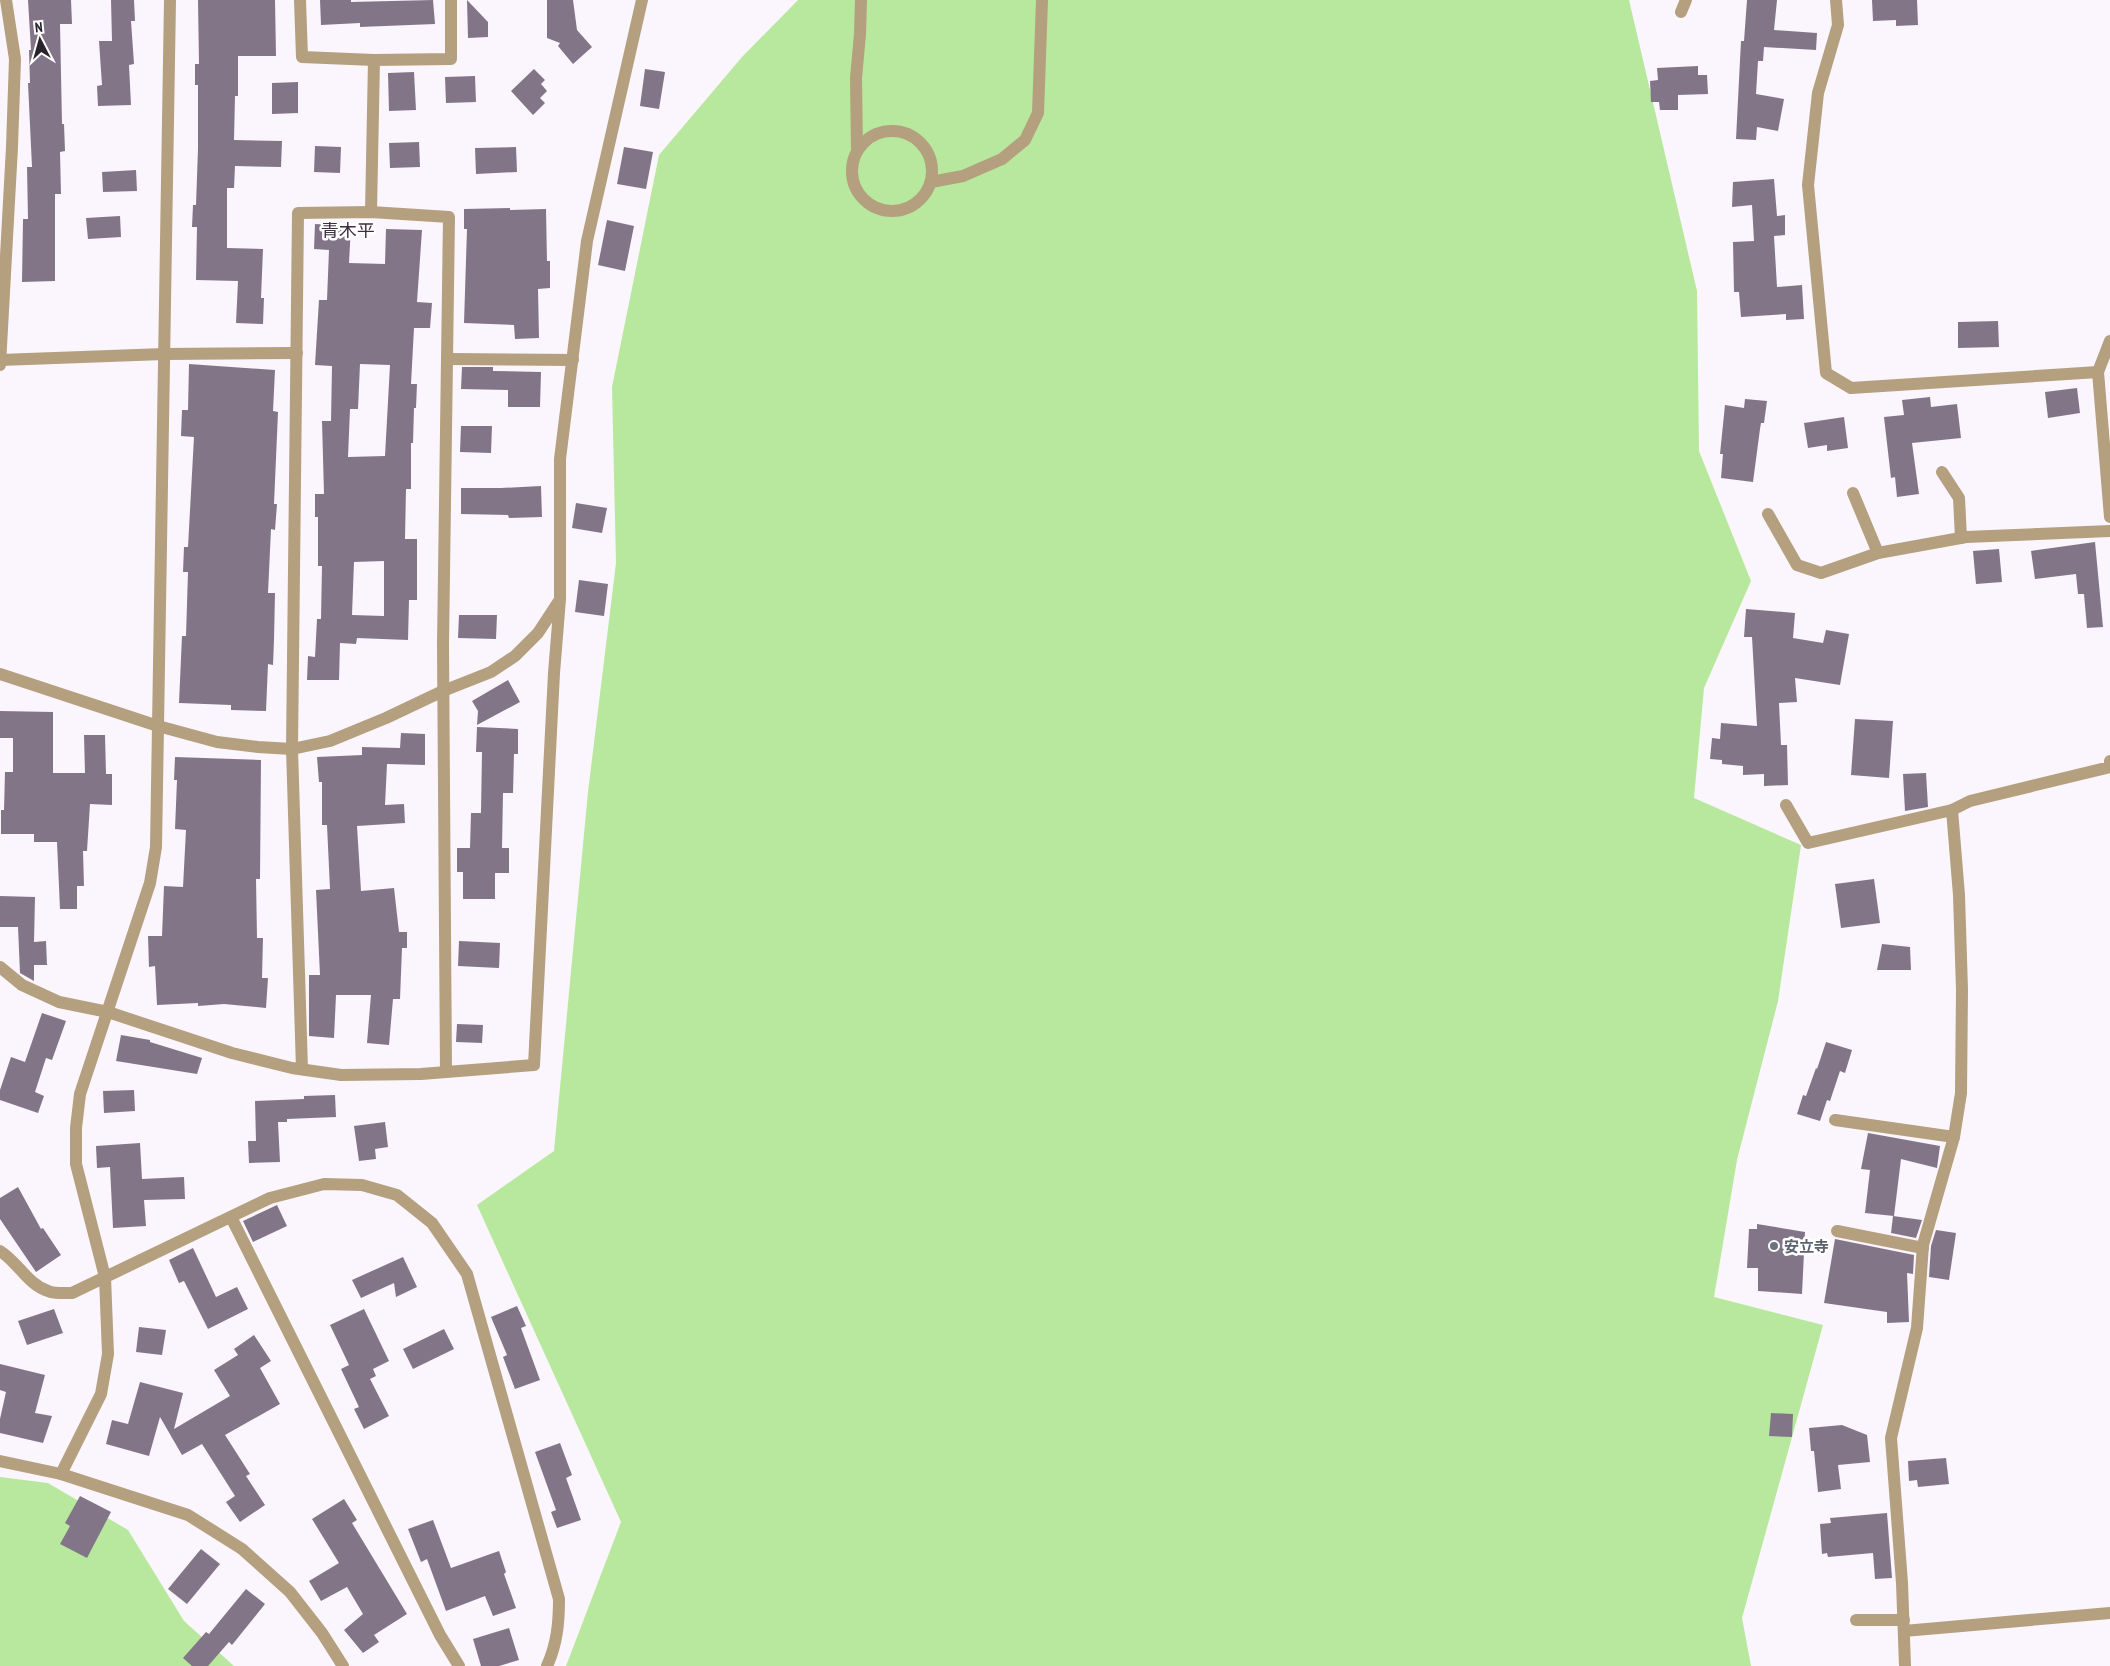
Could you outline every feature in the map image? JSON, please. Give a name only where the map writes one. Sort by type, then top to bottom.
[{"type":"street","points":[[0,365],[4,223],[15,59],[6,0]]},
{"type":"street","points":[[61,1474],[101,1394],[108,1354],[106,1278],[76,1164],[76,1128],[80,1094],[150,883],[157,820],[170,0]]},
{"type":"street","points":[[300,0],[302,57],[374,60],[451,58],[452,0]]},
{"type":"street","points":[[0,967],[22,985],[59,1002],[108,1012],[232,1054],[302,1069],[341,1075],[446,1072],[534,1065],[554,673],[560,599],[560,459],[587,241],[642,0]]},
{"type":"street","points":[[857,149],[874,134],[897,130],[918,140],[931,159],[931,182],[919,201],[898,211],[875,208],[858,193],[851,171],[857,149],[856,78],[861,0]]},
{"type":"street","points":[[931,182],[963,176],[1002,159],[1025,140],[1038,113],[1042,0]]},
{"type":"street","points":[[1681,12],[1686,0]]},
{"type":"street","points":[[1836,0],[1838,25],[1818,94],[1808,185],[1826,373],[1850,388],[2098,372]]},
{"type":"street","points":[[371,212],[374,60]]},
{"type":"street","points":[[302,1069],[292,749],[298,213],[371,212],[449,217],[443,691],[446,1072]]},
{"type":"street","points":[[2110,341],[2098,372],[2110,517]]},
{"type":"street","points":[[0,360],[164,354],[297,353]]},
{"type":"street","points":[[448,359],[572,360]]},
{"type":"street","points":[[1942,472],[1958,498],[1961,538]]},
{"type":"street","points":[[1853,493],[1878,553]]},
{"type":"street","points":[[1768,514],[1797,565],[1821,573],[1878,553],[1961,538],[2110,531]]},
{"type":"street","points":[[0,674],[158,726],[217,742],[292,749],[330,741],[491,672],[515,656],[538,633],[560,599]]},
{"type":"street","points":[[1786,805],[1808,843],[1952,810],[1970,801],[2110,767],[2110,761]]},
{"type":"street","points":[[1905,1666],[1904,1626],[1890,1438],[1917,1328],[1923,1248],[1954,1137],[1961,1093],[1962,990],[1959,894],[1952,810]]},
{"type":"street","points":[[1835,1120],[1954,1137]]},
{"type":"street","points":[[0,1251],[32,1283],[49,1292],[72,1293],[270,1198],[324,1184],[362,1185],[397,1195],[432,1223],[467,1274],[559,1599],[559,1627],[553,1653],[546,1666]]},
{"type":"street","points":[[231,1217],[440,1635],[459,1666]]},
{"type":"street","points":[[1837,1231],[1923,1248]]},
{"type":"street","points":[[0,1461],[61,1474],[188,1515],[242,1549],[290,1592],[322,1633],[343,1666]]},
{"type":"street","points":[[1856,1620],[1904,1626],[2110,1613]]},
{"type":"green space","points":[[798,0],[1629,0],[1697,291],[1699,451],[1751,581],[1704,688],[1694,798],[1801,845],[1778,1001],[1737,1160],[1714,1297],[1823,1325],[1742,1618],[1751,1666],[566,1666],[621,1522],[477,1205],[554,1151],[588,792],[616,563],[612,387],[659,155],[742,57]]},
{"type":"green space","points":[[0,1477],[48,1483],[128,1530],[184,1621],[234,1666],[0,1666]]},
{"type":"building","points":[[28,0],[71,0],[72,24],[60,24],[62,124],[64,124],[65,151],[60,152],[61,194],[55,194],[55,281],[22,282],[23,219],[28,219],[27,167],[32,167],[28,83],[30,83],[29,50],[31,50]]},
{"type":"building","points":[[111,0],[134,0],[135,21],[131,21],[134,64],[129,65],[131,105],[98,106],[97,86],[102,85],[99,41],[112,41]]},
{"type":"building","points":[[198,0],[275,0],[276,56],[238,56],[238,96],[235,96],[234,140],[282,141],[281,167],[235,166],[234,188],[227,188],[227,248],[263,249],[261,298],[264,298],[263,324],[236,323],[238,281],[196,280],[197,227],[192,227],[193,205],[196,205],[198,149],[198,85],[195,85],[195,64],[199,64]]},
{"type":"building","points":[[320,0],[351,0],[351,2],[433,0],[435,24],[360,27],[360,23],[321,25]]},
{"type":"building","points":[[467,0],[488,22],[488,37],[468,38]]},
{"type":"building","points":[[547,0],[573,0],[577,30],[592,47],[573,64],[558,46],[560,43],[547,38]]},
{"type":"building","points":[[1747,0],[1777,0],[1774,30],[1817,33],[1816,50],[1764,47],[1763,61],[1758,61],[1756,94],[1784,99],[1778,131],[1757,127],[1756,140],[1736,139],[1741,41],[1744,41]]},
{"type":"building","points":[[1872,0],[1917,0],[1918,25],[1896,26],[1896,20],[1873,21]]},
{"type":"building","points":[[1698,66],[1698,75],[1707,75],[1708,94],[1678,95],[1678,110],[1660,110],[1659,102],[1651,102],[1650,81],[1658,80],[1657,68]]},
{"type":"building","points":[[534,69],[545,80],[541,84],[547,91],[540,98],[545,103],[533,115],[511,91]]},
{"type":"building","points":[[645,69],[665,72],[659,109],[640,106]]},
{"type":"building","points":[[414,72],[416,110],[389,111],[388,73]]},
{"type":"building","points":[[475,76],[476,102],[446,103],[445,77]]},
{"type":"building","points":[[298,82],[298,113],[272,114],[272,83]]},
{"type":"building","points":[[419,142],[420,167],[390,168],[389,143]]},
{"type":"building","points":[[315,146],[341,147],[340,173],[314,172]]},
{"type":"building","points":[[516,147],[517,172],[476,174],[475,148]]},
{"type":"building","points":[[624,147],[653,152],[646,189],[617,184]]},
{"type":"building","points":[[136,170],[137,191],[103,192],[102,172]]},
{"type":"building","points":[[1774,179],[1777,216],[1785,215],[1785,235],[1774,236],[1777,287],[1802,285],[1804,319],[1786,320],[1786,314],[1741,317],[1739,292],[1734,292],[1733,242],[1754,241],[1752,205],[1732,207],[1733,182]]},
{"type":"building","points":[[510,208],[510,210],[546,209],[547,261],[550,261],[550,288],[538,289],[539,338],[515,339],[514,325],[464,323],[467,229],[464,229],[464,209]]},
{"type":"building","points":[[120,216],[121,237],[88,239],[86,218]]},
{"type":"building","points":[[607,220],[634,226],[625,271],[598,265]]},
{"type":"building","points":[[315,224],[351,226],[349,263],[385,264],[386,229],[422,230],[417,302],[432,303],[430,328],[414,328],[411,384],[417,384],[416,408],[414,408],[413,443],[411,443],[411,489],[406,489],[405,539],[417,539],[417,600],[409,600],[408,640],[357,638],[356,644],[340,643],[339,680],[307,680],[308,656],[315,657],[317,619],[321,619],[322,566],[318,566],[318,517],[315,517],[315,494],[324,494],[322,421],[331,421],[332,366],[315,365],[319,300],[327,300],[329,250],[314,249]],"holes":[[[360,364],[390,365],[385,456],[348,457],[350,409],[358,409]],[[384,561],[384,616],[352,615],[354,562]]]},
{"type":"building","points":[[1998,321],[1999,347],[1958,348],[1958,322]]},
{"type":"building","points":[[189,364],[275,370],[273,411],[278,412],[274,504],[277,504],[275,530],[271,529],[268,593],[275,593],[274,640],[273,665],[268,664],[266,711],[231,710],[231,705],[179,703],[182,636],[186,636],[188,572],[183,572],[184,547],[188,547],[194,437],[181,436],[182,410],[188,410]]},
{"type":"building","points":[[462,367],[493,367],[493,371],[541,372],[540,407],[508,407],[508,390],[461,389]]},
{"type":"building","points":[[2077,388],[2080,413],[2048,418],[2045,392]]},
{"type":"building","points":[[1930,397],[1931,407],[1957,404],[1961,438],[1912,443],[1919,494],[1897,497],[1895,477],[1891,478],[1884,417],[1904,415],[1902,400]]},
{"type":"building","points":[[1745,399],[1767,401],[1764,423],[1761,423],[1753,482],[1721,478],[1723,454],[1720,454],[1725,405],[1744,408]]},
{"type":"building","points":[[1844,417],[1848,448],[1827,451],[1827,445],[1808,448],[1804,423]]},
{"type":"building","points":[[461,426],[492,426],[491,453],[460,452]]},
{"type":"building","points":[[541,486],[542,517],[509,518],[508,515],[461,514],[461,488]]},
{"type":"building","points":[[576,503],[607,508],[602,533],[572,528]]},
{"type":"building","points":[[2095,542],[2103,627],[2087,628],[2084,594],[2078,594],[2076,574],[2035,579],[2031,551]]},
{"type":"building","points":[[1999,549],[2002,582],[1976,584],[1973,551]]},
{"type":"building","points":[[579,580],[608,584],[604,616],[575,612]]},
{"type":"building","points":[[1746,609],[1795,613],[1793,638],[1823,643],[1826,630],[1849,634],[1840,685],[1795,678],[1797,702],[1779,703],[1781,745],[1787,745],[1788,785],[1764,786],[1764,774],[1743,775],[1743,766],[1722,764],[1722,760],[1710,759],[1712,738],[1720,739],[1721,723],[1757,726],[1752,637],[1744,637]]},
{"type":"building","points":[[459,615],[497,615],[496,639],[458,638]]},
{"type":"building","points":[[508,680],[520,702],[477,725],[478,711],[472,701]]},
{"type":"building","points":[[0,711],[53,712],[53,773],[85,773],[84,735],[105,735],[106,774],[112,774],[112,805],[90,804],[87,851],[83,851],[84,886],[77,886],[77,909],[60,909],[57,842],[34,842],[34,834],[1,834],[1,810],[4,810],[5,772],[13,772],[13,738],[0,738]]},
{"type":"building","points":[[1855,719],[1893,721],[1889,778],[1851,775]]},
{"type":"building","points":[[477,727],[518,729],[518,754],[514,754],[513,793],[503,793],[502,848],[509,848],[509,873],[495,873],[495,899],[463,899],[463,872],[457,872],[457,848],[470,848],[471,813],[481,813],[482,752],[476,752]]},
{"type":"building","points":[[401,733],[425,734],[425,765],[387,764],[385,805],[404,804],[405,823],[357,826],[361,891],[394,888],[399,932],[407,932],[407,948],[402,948],[400,999],[393,999],[389,1045],[367,1043],[371,995],[336,995],[334,1038],[309,1036],[309,975],[320,975],[316,890],[330,889],[327,825],[322,825],[322,782],[319,782],[317,757],[362,755],[362,747],[400,748]]},
{"type":"building","points":[[175,757],[261,760],[260,879],[256,879],[257,938],[263,938],[262,978],[268,978],[266,1008],[224,1004],[198,1006],[198,1003],[157,1005],[155,966],[149,967],[148,936],[162,936],[164,886],[183,887],[186,830],[175,829],[177,780],[174,780]]},
{"type":"building","points":[[1926,773],[1928,807],[1905,811],[1903,774]]},
{"type":"building","points":[[1874,879],[1880,923],[1841,928],[1835,884]]},
{"type":"building","points":[[0,896],[35,897],[34,942],[46,941],[47,965],[34,965],[34,981],[20,973],[18,927],[0,927]]},
{"type":"building","points":[[459,941],[500,943],[499,968],[458,966]]},
{"type":"building","points":[[1882,944],[1910,947],[1911,970],[1877,970]]},
{"type":"building","points":[[42,1013],[66,1021],[52,1060],[46,1058],[35,1092],[44,1096],[38,1113],[0,1100],[0,1090],[11,1057],[25,1062]]},
{"type":"building","points":[[457,1024],[483,1025],[482,1043],[456,1042]]},
{"type":"building","points":[[121,1035],[150,1040],[150,1042],[202,1058],[197,1074],[116,1061]]},
{"type":"building","points":[[1826,1042],[1852,1050],[1845,1073],[1840,1071],[1830,1101],[1827,1100],[1820,1121],[1797,1114],[1803,1095],[1806,1096],[1817,1069]]},
{"type":"building","points":[[134,1090],[135,1111],[104,1113],[103,1091]]},
{"type":"building","points":[[335,1095],[336,1117],[287,1119],[287,1122],[278,1122],[280,1162],[249,1163],[248,1141],[256,1141],[255,1101],[304,1099],[304,1096]]},
{"type":"building","points":[[385,1122],[388,1147],[375,1149],[376,1159],[359,1161],[354,1126]]},
{"type":"building","points":[[1868,1133],[1940,1146],[1937,1168],[1901,1159],[1894,1216],[1865,1213],[1870,1170],[1861,1169]]},
{"type":"building","points":[[140,1143],[142,1179],[184,1177],[185,1199],[144,1200],[146,1226],[113,1228],[110,1167],[97,1168],[96,1146]]},
{"type":"building","points":[[18,1187],[41,1229],[43,1228],[61,1255],[36,1272],[0,1219],[0,1198]]},
{"type":"building","points":[[277,1205],[287,1226],[253,1242],[243,1221]]},
{"type":"building","points":[[1893,1216],[1922,1220],[1916,1238],[1891,1233]]},
{"type":"building","name":"安立寺","points":[[1757,1224],[1805,1232],[1802,1294],[1758,1291],[1758,1268],[1747,1268],[1749,1229],[1757,1229]]},
{"type":"building","points":[[1936,1230],[1956,1233],[1949,1280],[1929,1277],[1931,1246]]},
{"type":"building","points":[[1835,1239],[1914,1255],[1913,1274],[1907,1273],[1909,1322],[1887,1323],[1887,1312],[1824,1303]]},
{"type":"building","points":[[193,1248],[216,1297],[237,1287],[248,1309],[208,1329],[184,1281],[179,1283],[169,1260]]},
{"type":"building","points":[[403,1257],[417,1287],[396,1297],[394,1283],[361,1298],[352,1280]]},
{"type":"building","points":[[517,1306],[526,1326],[521,1328],[540,1380],[515,1389],[503,1357],[507,1355],[491,1317]]},
{"type":"building","points":[[54,1309],[63,1333],[27,1345],[18,1321]]},
{"type":"building","points":[[364,1309],[389,1361],[373,1369],[376,1376],[370,1379],[389,1416],[364,1429],[354,1409],[359,1407],[341,1369],[349,1365],[330,1325]]},
{"type":"building","points":[[139,1327],[166,1330],[162,1355],[136,1352]]},
{"type":"building","points":[[444,1329],[454,1349],[413,1369],[403,1349]]},
{"type":"building","points":[[254,1335],[271,1361],[260,1368],[280,1404],[225,1435],[250,1474],[246,1476],[265,1505],[240,1522],[226,1502],[235,1496],[202,1444],[182,1455],[160,1417],[149,1456],[106,1444],[112,1420],[128,1424],[140,1382],[183,1393],[174,1429],[230,1396],[214,1370],[238,1355],[234,1349]]},
{"type":"building","points":[[0,1364],[45,1375],[35,1413],[52,1416],[43,1443],[0,1433],[0,1419],[6,1392],[0,1390]]},
{"type":"building","points":[[1771,1413],[1793,1414],[1792,1437],[1769,1436]]},
{"type":"building","points":[[1842,1425],[1867,1435],[1870,1462],[1838,1465],[1841,1489],[1818,1492],[1814,1451],[1811,1451],[1809,1428]]},
{"type":"building","points":[[560,1443],[572,1475],[566,1478],[581,1520],[557,1528],[551,1512],[556,1510],[535,1452]]},
{"type":"building","points":[[1946,1458],[1949,1484],[1918,1487],[1917,1480],[1909,1481],[1908,1461]]},
{"type":"building","points":[[80,1496],[111,1512],[87,1558],[60,1544],[70,1526],[65,1523]]},
{"type":"building","points":[[344,1499],[357,1520],[352,1523],[407,1614],[374,1635],[379,1642],[363,1653],[344,1630],[363,1614],[347,1587],[321,1601],[309,1581],[339,1563],[312,1519]]},
{"type":"building","points":[[1887,1513],[1892,1578],[1875,1579],[1873,1553],[1828,1557],[1827,1553],[1822,1554],[1820,1524],[1831,1523],[1830,1518]]},
{"type":"building","points":[[433,1520],[451,1568],[499,1551],[506,1572],[504,1574],[516,1608],[493,1616],[485,1596],[446,1611],[427,1559],[421,1562],[408,1529]]},
{"type":"building","points":[[201,1549],[220,1564],[187,1604],[168,1589]]},
{"type":"building","points":[[246,1589],[265,1604],[232,1645],[229,1642],[208,1666],[192,1666],[183,1658],[206,1632],[209,1634]]},
{"type":"building","points":[[509,1628],[519,1660],[499,1666],[481,1666],[473,1639]]},
{"type":"place","name":"安立寺","points":[[1774,1246]]},
{"type":"district","name":"青木平","points":[[348,230]]}]
